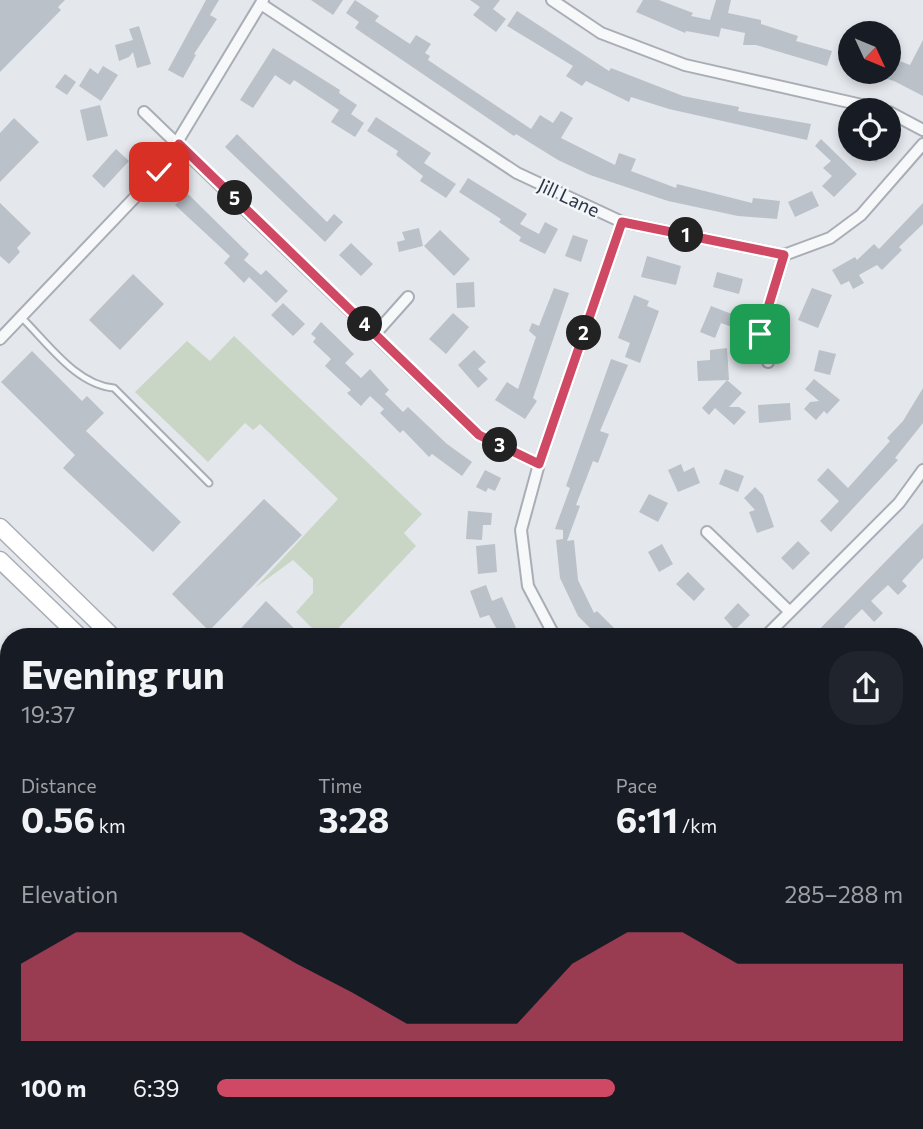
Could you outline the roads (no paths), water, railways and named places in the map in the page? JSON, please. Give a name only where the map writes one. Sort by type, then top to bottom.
[{"type":"main road","points":[[0,527],[104,628]]},
{"type":"main road","points":[[0,560],[71,628]]},
{"type":"street","points":[[552,0],[601,33],[685,65],[838,100]]},
{"type":"street","points":[[0,339],[146,188],[179,144],[262,2]]},
{"type":"street","name":"Jill Lane","points":[[262,2],[517,173],[622,222],[784,255]]},
{"type":"street","points":[[144,112],[479,435],[539,464]]},
{"type":"street","points":[[901,118],[923,130]]},
{"type":"street","points":[[768,362],[760,334],[784,255],[830,238],[861,215],[923,144]]},
{"type":"street","points":[[550,628],[528,586],[521,530],[539,464],[622,222]]},
{"type":"street","points":[[375,334],[408,297]]},
{"type":"street","points":[[774,628],[899,503],[923,470]]},
{"type":"street","points":[[707,532],[790,612]]},
{"type":"lane","points":[[21,317],[83,377],[98,387],[114,388],[209,483]]}]
